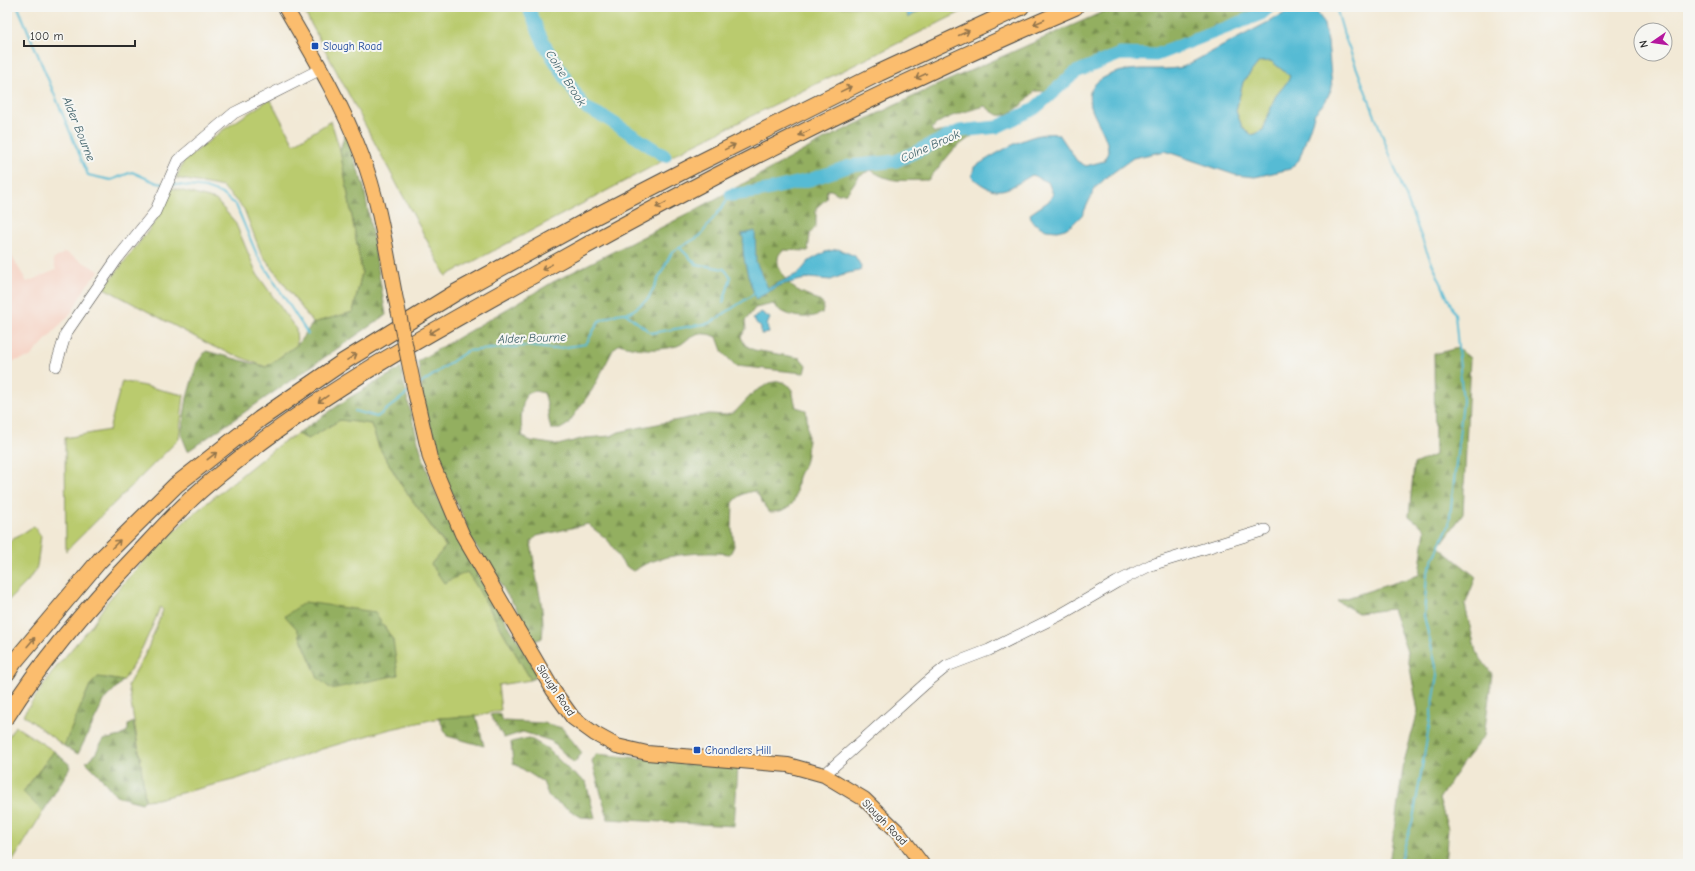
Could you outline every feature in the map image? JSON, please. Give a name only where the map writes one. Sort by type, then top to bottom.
[{"type":"highway","points":[[7,673],[14,662],[100,560],[176,485],[260,418],[343,362],[455,293],[590,219],[879,73],[1021,7]]},
{"type":"highway","points":[[7,716],[30,680],[103,590],[189,501],[249,451],[342,386],[410,345],[599,238],[716,176],[890,90],[1075,7]]},
{"type":"main road","name":"Slough Road","points":[[285,7],[321,69],[344,113],[362,157],[374,194],[430,458],[462,534],[553,690],[573,718],[595,734],[618,746],[647,753],[788,765],[824,776],[864,798],[897,831],[922,864]]},
{"type":"street","points":[[56,366],[66,333],[117,260],[155,212],[178,160],[234,112],[321,69]]},
{"type":"street","points":[[824,776],[925,684],[947,666],[996,646],[1060,615],[1117,582],[1150,566],[1265,530]]},
{"type":"shaded area","points":[[65,252],[99,271],[87,285],[71,313],[30,357],[7,363],[7,254],[10,253],[27,282],[56,270],[53,260]]},
{"type":"green space","points":[[302,7],[906,7],[908,18],[925,7],[971,7],[689,147],[446,276]]},
{"type":"green space","points":[[1114,7],[1263,7],[1256,13],[1155,53],[1123,49],[1079,66],[1051,91],[1035,91],[1019,107],[1009,114],[999,115],[985,106],[956,114],[941,121],[932,129],[934,133],[977,126],[978,130],[954,149],[928,180],[905,181],[891,179],[871,170],[860,175],[847,193],[838,194],[831,190],[827,190],[826,199],[816,208],[816,226],[810,234],[808,251],[783,250],[778,256],[779,266],[785,279],[791,286],[824,305],[822,313],[810,317],[803,317],[790,315],[783,312],[773,304],[755,308],[745,321],[746,329],[741,337],[745,345],[754,350],[800,358],[806,365],[804,373],[736,366],[723,353],[717,337],[702,334],[691,337],[677,346],[662,349],[641,349],[619,344],[613,350],[592,390],[567,425],[560,429],[551,429],[547,402],[544,393],[535,391],[526,394],[522,415],[523,437],[531,441],[558,445],[585,438],[611,436],[619,432],[709,414],[727,415],[735,412],[754,392],[770,383],[779,381],[787,384],[792,390],[796,407],[806,410],[808,428],[808,448],[806,460],[798,477],[794,501],[784,510],[769,512],[755,491],[745,493],[740,496],[733,503],[732,528],[734,546],[730,554],[700,553],[679,555],[659,559],[633,571],[622,562],[608,540],[588,524],[537,536],[531,542],[542,607],[543,630],[542,638],[535,641],[524,627],[517,609],[507,595],[494,571],[472,541],[447,482],[424,407],[418,361],[553,282],[688,214],[823,140],[931,88]]},
{"type":"green space","points":[[1271,61],[1290,76],[1288,81],[1275,97],[1263,130],[1252,135],[1242,127],[1236,111],[1243,82],[1259,62]]},
{"type":"green space","points":[[270,99],[294,144],[331,121],[340,150],[362,272],[353,312],[313,323],[261,253],[244,209],[223,187],[176,178],[184,161],[223,130]]},
{"type":"green space","points":[[345,133],[364,187],[386,315],[188,451],[181,434],[187,398],[197,363],[206,351],[266,367],[297,345],[313,323],[353,312],[362,272],[340,150]]},
{"type":"green space","points":[[172,188],[216,200],[235,222],[257,274],[296,329],[297,345],[266,367],[214,347],[104,288],[155,222]]},
{"type":"green space","points":[[1458,348],[1470,358],[1463,514],[1439,547],[1476,577],[1465,605],[1476,652],[1492,674],[1484,736],[1464,761],[1439,799],[1448,829],[1445,864],[1389,864],[1404,762],[1418,711],[1407,652],[1392,609],[1358,613],[1337,601],[1419,575],[1425,529],[1409,516],[1414,464],[1435,455],[1434,354]]},
{"type":"green space","points":[[401,368],[409,406],[424,461],[438,498],[467,556],[539,675],[531,680],[467,572],[444,583],[431,564],[446,546],[402,486],[379,447],[371,424],[340,420],[308,439],[297,434],[349,398]]},
{"type":"green space","points":[[122,381],[184,395],[179,439],[66,551],[65,438],[109,430]]},
{"type":"green space","points":[[340,420],[371,424],[379,447],[402,486],[446,547],[431,564],[467,572],[531,680],[498,685],[501,710],[476,716],[439,718],[387,730],[322,749],[237,779],[157,799],[145,800],[140,757],[128,685],[146,653],[163,610],[160,607],[134,664],[123,681],[98,677],[90,685],[64,746],[23,715],[54,670],[91,626],[107,602],[139,566],[187,519],[280,444],[297,434],[308,439]],"holes":[[[375,612],[393,640],[318,678],[297,629]]]},
{"type":"green space","points":[[34,526],[41,536],[37,567],[28,581],[7,602],[7,543]]},
{"type":"green space","points":[[305,602],[375,612],[393,640],[398,675],[331,689],[318,678],[297,629],[285,616]]},
{"type":"green space","points":[[98,677],[123,681],[105,699],[78,754],[64,746],[90,685]]},
{"type":"green space","points":[[499,713],[503,721],[544,723],[562,728],[582,753],[574,763],[551,741],[523,732],[504,738],[490,715]]},
{"type":"green space","points":[[476,716],[484,746],[447,736],[439,718]]},
{"type":"green space","points":[[133,722],[140,757],[145,800],[142,803],[116,796],[86,762],[94,756],[103,740],[121,736],[128,730],[128,725]]},
{"type":"green space","points":[[15,726],[54,751],[23,792],[43,812],[11,864],[7,864],[7,739]]},
{"type":"green space","points":[[529,738],[548,749],[572,773],[586,782],[595,818],[581,817],[549,797],[543,782],[513,763],[511,742]]},
{"type":"green space","points":[[54,751],[71,766],[43,812],[23,792]]},
{"type":"green space","points":[[596,754],[738,767],[734,826],[608,819],[592,761]]},
{"type":"water","points":[[906,7],[925,7],[908,18]]},
{"type":"water","points":[[1299,8],[1310,8],[1316,11],[1323,21],[1328,42],[1332,88],[1325,102],[1315,113],[1299,160],[1290,169],[1255,177],[1235,175],[1165,151],[1133,158],[1095,188],[1083,214],[1073,224],[1065,229],[1057,231],[1046,230],[1032,222],[1030,214],[1049,201],[1053,194],[1048,182],[1032,175],[1009,188],[995,190],[988,188],[972,177],[974,167],[1004,149],[1026,139],[1048,134],[1059,134],[1077,161],[1086,166],[1104,161],[1108,150],[1106,140],[1089,99],[1091,90],[1098,81],[1121,71],[1183,67],[1289,11]],"holes":[[[1271,61],[1290,76],[1288,81],[1275,97],[1263,130],[1252,135],[1242,127],[1236,111],[1243,82],[1259,62]]]},
{"type":"water","points":[[755,231],[756,262],[768,288],[799,273],[809,261],[825,252],[838,249],[855,256],[861,266],[860,271],[848,273],[831,280],[809,278],[781,285],[756,299],[745,261],[742,234]]},
{"type":"water","points":[[761,312],[770,318],[767,325],[769,333],[761,334],[761,328],[753,319]]},
{"type":"waterway","name":"Alder Bourne","points":[[18,7],[88,175],[111,180],[132,172],[157,183],[163,184]]},
{"type":"waterway","name":"Colne Brook","points":[[528,7],[544,44],[584,107],[606,118],[665,156]]},
{"type":"waterway","name":"Colne Brook","points":[[731,195],[762,191],[809,180],[850,166],[896,161],[960,131],[997,127],[1034,109],[1076,72],[1120,54],[1156,55],[1261,14],[1269,7]]},
{"type":"waterway","points":[[1336,7],[1344,35],[1427,252],[1455,314],[1463,401],[1449,525],[1427,574],[1424,616],[1438,675],[1413,819],[1399,864]]},
{"type":"waterway","name":"Alder Bourne","points":[[171,184],[205,188],[222,194],[236,205],[257,255],[308,334]]},
{"type":"waterway","name":"Alder Bourne","points":[[419,385],[467,351],[526,346],[553,349],[586,344],[599,321],[617,314],[631,312],[648,299],[672,252],[700,236],[731,195]]},
{"type":"waterway","points":[[680,248],[696,264],[724,269],[731,277],[723,303]]},
{"type":"waterway","points":[[625,313],[651,333],[710,323],[754,294]]},
{"type":"waterway","name":"Alder Bourne","points":[[355,411],[377,417],[409,392]]},
{"type":"place","name":"Slough Road","points":[[315,46]]},
{"type":"place","name":"Chandlers Hill","points":[[697,750]]}]
